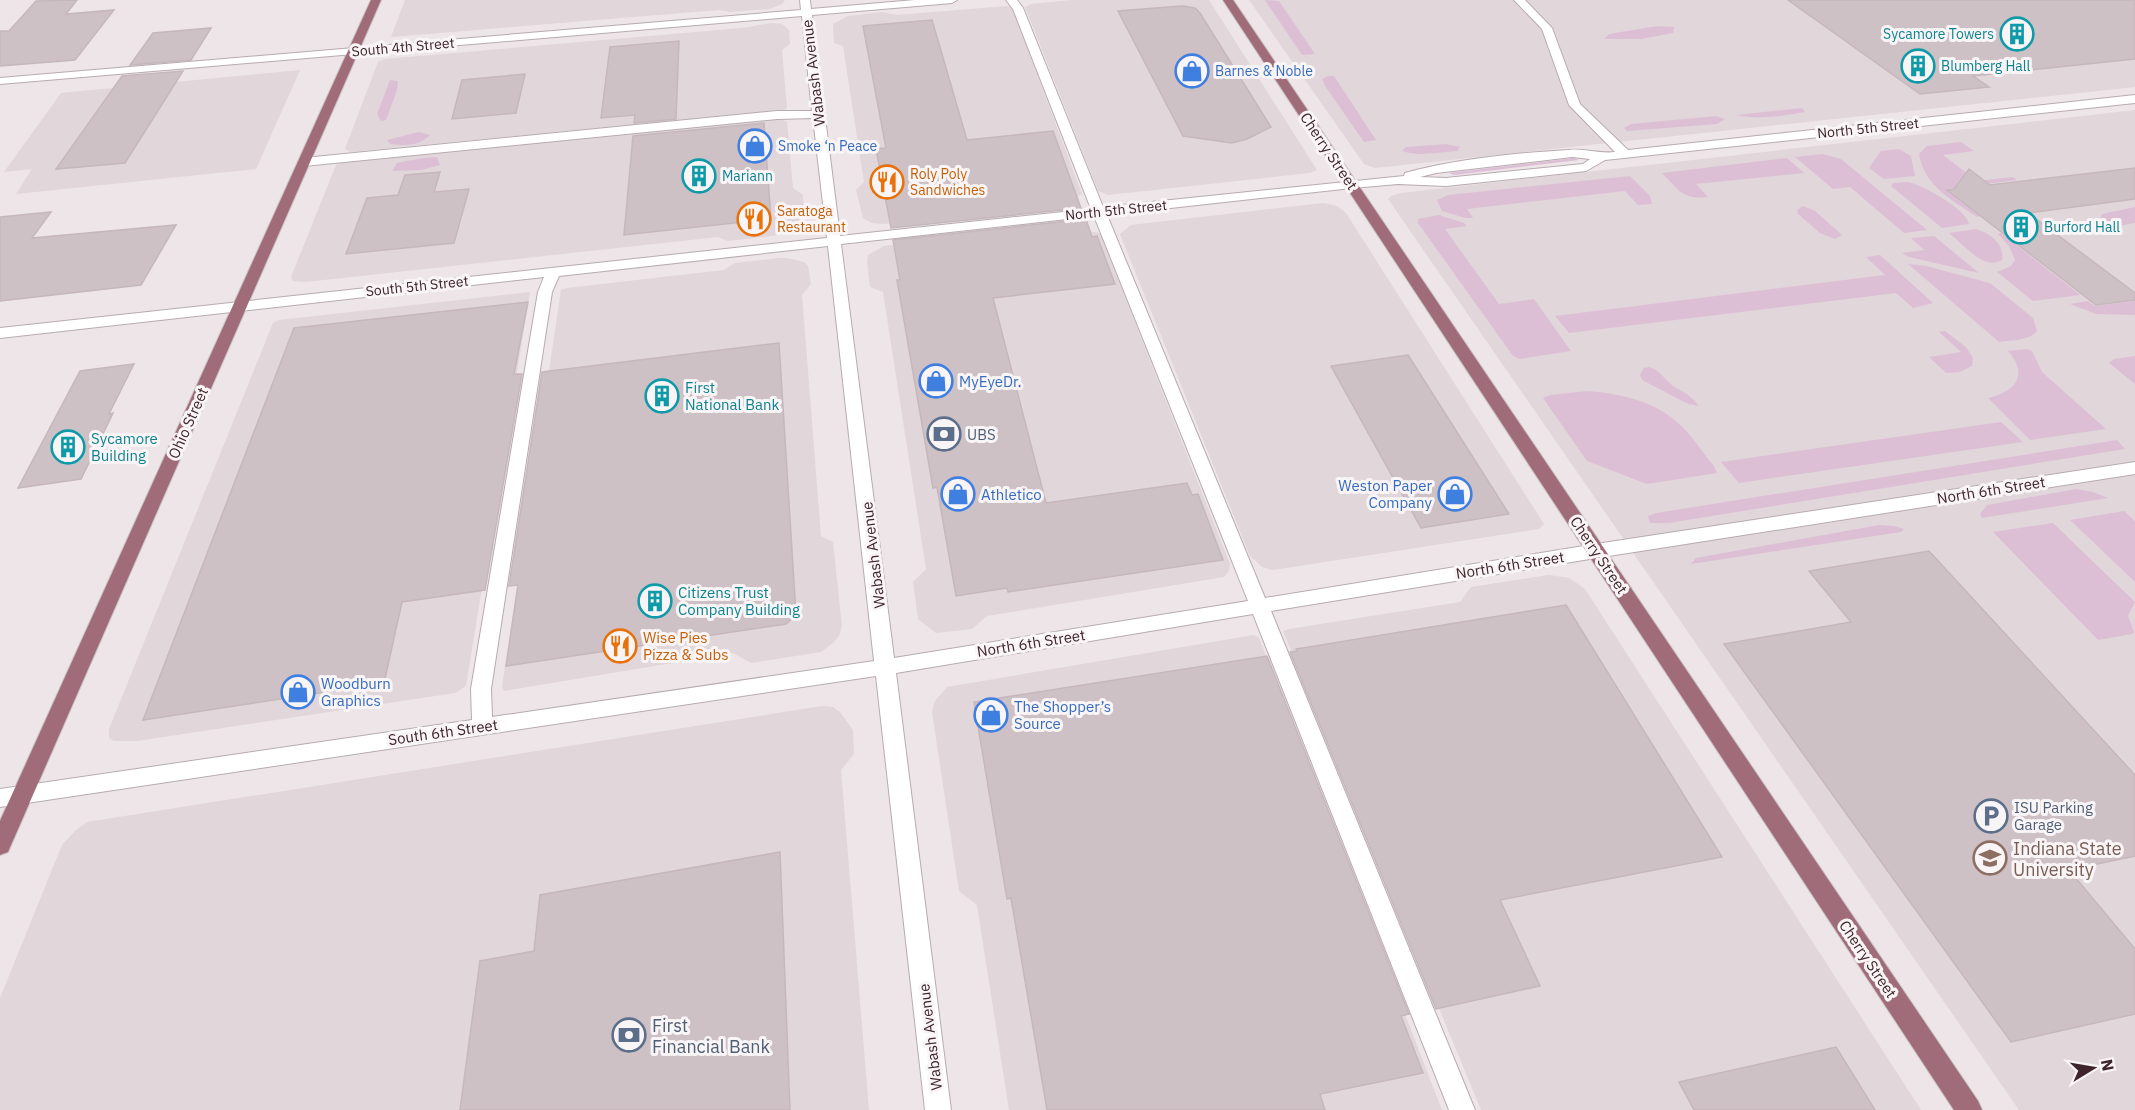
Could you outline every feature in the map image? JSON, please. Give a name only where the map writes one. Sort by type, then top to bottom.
[{"type":"main road","name":"Ohio Street","points":[[0,845],[376,0]]},
{"type":"main road","name":"Cherry Street","points":[[1228,0],[1969,1110]]},
{"type":"street","name":"South 4th Street","points":[[0,81],[353,51],[806,7],[952,0]]},
{"type":"street","points":[[1011,0],[1018,8],[1462,1110]]},
{"type":"street","points":[[1520,0],[1547,28],[1575,105],[1625,154]]},
{"type":"street","name":"Wabash Avenue","points":[[806,7],[887,667],[938,1110]]},
{"type":"street","name":"North 5th Street","points":[[834,241],[1352,184],[1398,180],[1446,182],[1586,167],[1602,157],[1625,154],[2135,99]]},
{"type":"street","points":[[304,162],[777,115],[818,114]]},
{"type":"street","name":"South 5th Street","points":[[0,333],[834,241]]},
{"type":"street","points":[[482,726],[481,689],[543,302],[553,272]]},
{"type":"street","name":"North 6th Street","points":[[887,667],[1596,551],[2135,468]]},
{"type":"street","name":"South 6th Street","points":[[0,798],[887,667]]},
{"type":"shaded area","points":[[405,0],[785,0],[782,4],[770,9],[730,12],[719,10],[391,37]]},
{"type":"shaded area","points":[[1072,0],[1209,0],[1317,170],[1310,173],[1108,195],[1098,191],[1025,7],[1031,4]]},
{"type":"shaded area","points":[[1249,0],[2135,0],[2135,87],[1375,168],[1364,164]]},
{"type":"shaded area","points":[[1265,0],[1279,1],[1315,54],[1302,55]]},
{"type":"shaded area","points":[[1012,7],[1082,194],[1073,199],[935,219],[883,224],[872,223],[863,218],[856,190],[864,182],[843,46],[834,43],[833,24],[848,16],[882,12],[897,15]]},
{"type":"shaded area","points":[[771,23],[782,24],[789,30],[790,44],[782,50],[787,108],[784,110],[350,152],[345,149],[378,62],[385,59],[742,28]]},
{"type":"shaded area","points":[[1657,26],[1674,27],[1673,33],[1641,39],[1604,39],[1609,34]]},
{"type":"shaded area","points":[[300,70],[256,169],[16,194],[32,169],[4,172],[61,93]]},
{"type":"shaded area","points":[[1334,76],[1376,140],[1364,142],[1325,86],[1322,79]]},
{"type":"shaded area","points":[[390,80],[398,81],[397,90],[386,120],[381,121],[377,114]]},
{"type":"shaded area","points":[[1802,108],[1805,112],[1779,116],[1736,115]]},
{"type":"shaded area","name":"Indiana State University","points":[[2135,110],[2135,1110],[2019,1110],[1388,199],[1401,193]]},
{"type":"shaded area","points":[[1716,116],[1725,119],[1717,124],[1627,131],[1624,128],[1631,124]]},
{"type":"shaded area","points":[[779,118],[787,122],[793,188],[803,195],[804,225],[788,234],[728,241],[718,237],[305,282],[293,281],[291,277],[336,165],[341,163]]},
{"type":"shaded area","points":[[419,132],[430,135],[412,144],[390,144],[387,140]]},
{"type":"shaded area","points":[[1961,142],[1974,151],[1943,155],[1977,181],[2013,177],[2017,180],[1946,189],[1980,216],[1977,217],[1933,184],[1922,165],[1919,154],[1927,146]]},
{"type":"shaded area","points":[[1446,144],[1460,147],[1457,151],[1429,154],[1402,151],[1406,147]]},
{"type":"shaded area","points":[[1899,149],[1911,156],[1915,176],[1884,179],[1869,168],[1881,151]]},
{"type":"shaded area","points":[[1822,154],[1841,159],[1927,230],[1904,233],[1850,187],[1833,189],[1795,157]]},
{"type":"shaded area","points":[[437,157],[440,165],[421,170],[392,171],[397,163]]},
{"type":"shaded area","points":[[1574,158],[1579,160],[1454,175],[1449,173]]},
{"type":"shaded area","points":[[1787,158],[1804,173],[1696,184],[1708,197],[1699,198],[1687,195],[1677,189],[1662,173]]},
{"type":"shaded area","points":[[1630,176],[1650,196],[1652,204],[1638,205],[1625,191],[1467,209],[1473,218],[1465,218],[1442,211],[1437,200],[1448,195]]},
{"type":"shaded area","points":[[1908,182],[1933,193],[1952,205],[1969,224],[1942,228],[1891,186],[1893,183]]},
{"type":"shaded area","points":[[1323,203],[1337,206],[1346,213],[1544,524],[1539,529],[1273,570],[1262,567],[1250,556],[1120,234],[1131,225]]},
{"type":"shaded area","points":[[1803,206],[1815,211],[1842,235],[1835,239],[1820,233],[1798,214],[1797,210]]},
{"type":"shaded area","points":[[2135,207],[2135,223],[2118,226],[2100,222],[2102,214]]},
{"type":"shaded area","points":[[1439,215],[1467,226],[1445,229],[1499,304],[1534,299],[1571,351],[1519,359],[1513,356],[1418,223],[1418,219]]},
{"type":"shaded area","points":[[1976,229],[1986,233],[1999,244],[2002,260],[1988,262],[1981,259],[1949,233]]},
{"type":"shaded area","points":[[1081,230],[1100,233],[1230,564],[1229,571],[1224,577],[987,616],[972,629],[936,633],[918,619],[913,582],[926,569],[883,292],[870,287],[868,255],[884,246],[958,237]]},
{"type":"shaded area","points":[[2001,233],[2080,295],[2033,301],[1997,272],[2011,266],[2015,260],[2009,246],[1998,234]]},
{"type":"shaded area","points":[[1934,236],[1979,273],[1909,257],[1902,253],[1924,250],[1911,238]]},
{"type":"shaded area","points":[[1880,255],[1933,303],[1913,308],[1896,293],[1569,333],[1555,316],[1885,275],[1866,257]]},
{"type":"shaded area","points":[[779,258],[804,262],[808,266],[811,284],[802,295],[821,536],[833,542],[842,626],[839,636],[821,652],[751,663],[733,653],[504,691],[502,687],[561,290],[724,270],[735,263]]},
{"type":"shaded area","points":[[1908,264],[1926,266],[1990,283],[2033,318],[2037,331],[2025,338],[1999,342]]},
{"type":"shaded area","points":[[530,292],[466,686],[455,693],[137,741],[114,741],[109,738],[109,729],[273,323],[279,320]]},
{"type":"shaded area","points":[[2088,301],[2095,306],[2135,301],[2135,315],[2096,314],[2070,304]]},
{"type":"shaded area","points":[[1945,331],[1966,347],[1973,358],[1972,366],[1960,372],[1946,373],[1929,357],[1961,352],[1939,332]]},
{"type":"shaded area","points":[[2027,349],[2032,351],[2042,372],[2106,429],[2030,440],[1988,398],[2005,392],[2016,382],[2018,368],[2008,351]]},
{"type":"shaded area","points":[[2135,356],[2135,384],[2109,363],[2114,359]]},
{"type":"shaded area","points":[[1649,367],[1699,406],[1686,403],[1642,380],[1640,375],[1644,368]]},
{"type":"shaded area","points":[[1587,391],[1636,400],[1669,415],[1692,438],[1717,473],[1647,484],[1587,461],[1543,398],[1550,395]]},
{"type":"shaded area","points":[[2001,422],[2023,442],[1739,483],[1721,462]]},
{"type":"shaded area","points":[[2117,440],[2125,449],[1669,523],[1650,523],[1648,516],[1656,513]]},
{"type":"shaded area","points":[[2076,489],[2108,498],[1982,518],[1980,514],[1987,505]]},
{"type":"shaded area","points":[[2124,511],[2135,521],[2135,582],[2070,520]]},
{"type":"shaded area","points":[[2053,523],[2135,602],[2128,616],[2134,632],[2132,634],[2098,640],[1993,532]]},
{"type":"shaded area","points":[[1879,525],[1904,529],[1901,532],[1691,564],[1696,558]]},
{"type":"shaded area","points":[[1549,575],[1569,578],[1585,589],[1921,1110],[1481,1110],[1283,631],[1460,602],[1471,587]]},
{"type":"shaded area","points":[[1254,635],[1259,638],[1442,1110],[1009,1110],[977,905],[959,891],[932,712],[935,701],[947,687]]},
{"type":"shaded area","points":[[822,706],[833,707],[840,712],[853,730],[854,754],[841,770],[869,1110],[0,1110],[0,998],[62,845],[87,822]]},
{"type":"building","points":[[77,0],[66,14],[114,10],[75,60],[0,66],[0,31],[9,31],[36,1]]},
{"type":"building","name":"Sycamore Towers","points":[[1788,0],[2135,0],[2135,59],[1973,76],[1989,87],[1920,94]]},
{"type":"building","name":"Barnes & Noble","points":[[1182,6],[1195,8],[1200,13],[1271,127],[1247,139],[1232,143],[1183,136],[1118,11]]},
{"type":"building","points":[[932,20],[967,140],[1053,131],[1081,208],[891,228],[876,149],[886,148],[863,26]]},
{"type":"building","points":[[211,28],[191,60],[130,65],[153,33]]},
{"type":"building","points":[[679,41],[676,119],[634,123],[635,115],[601,118],[610,47]]},
{"type":"building","points":[[183,71],[125,163],[56,169],[122,76]]},
{"type":"building","points":[[525,74],[516,113],[452,119],[462,80]]},
{"type":"building","name":"Mariann","points":[[764,123],[771,219],[624,235],[633,136]]},
{"type":"building","name":"Burford Hall","points":[[2135,168],[2135,199],[2028,213],[2135,293],[2135,300],[2096,305],[1947,190],[1954,189],[1969,169],[1990,185]]},
{"type":"building","points":[[440,172],[434,192],[469,189],[454,243],[346,254],[367,198],[398,195],[405,175]]},
{"type":"building","points":[[51,212],[32,238],[176,225],[141,285],[0,301],[0,217]]},
{"type":"building","points":[[1086,219],[1092,237],[1097,236],[1115,284],[993,298],[1046,503],[1187,483],[1192,495],[1198,494],[1223,560],[1008,592],[1007,588],[956,596],[937,487],[933,488],[897,280],[900,280],[893,240]]},
{"type":"building","points":[[528,302],[514,374],[522,374],[485,590],[402,602],[384,683],[143,720],[294,328]]},
{"type":"building","points":[[779,343],[796,615],[786,624],[506,666],[518,585],[509,586],[542,372]]},
{"type":"building","points":[[1408,355],[1509,514],[1421,528],[1331,366]]},
{"type":"building","name":"Sycamore Building","points":[[134,364],[81,479],[18,488],[80,371]]},
{"type":"building","name":"ISU Parking Garage","points":[[1929,551],[2135,775],[2135,856],[2069,870],[2135,949],[2135,1014],[2011,1042],[1724,644],[1851,622],[1809,571]]},
{"type":"building","points":[[1566,605],[1722,857],[1500,900],[1540,986],[1436,1009],[1290,652],[1297,651],[1296,649]]},
{"type":"building","points":[[1267,656],[1409,1014],[1401,1016],[1423,1073],[1320,1094],[1325,1110],[1047,1110],[1011,898],[1007,899],[974,702]]},
{"type":"building","name":"First Financial Bank","points":[[780,852],[790,1110],[460,1110],[480,961],[534,951],[540,895]]},
{"type":"building","points":[[1836,1047],[1875,1110],[1694,1110],[1679,1082]]},
{"type":"place","name":"Sycamore Towers","points":[[2017,34]]},
{"type":"place","name":"Blumberg Hall","points":[[1918,66]]},
{"type":"place","name":"Barnes & Noble","points":[[1192,71]]},
{"type":"place","name":"Smoke ‘n Peace","points":[[755,146]]},
{"type":"place","name":"Mariann","points":[[699,176]]},
{"type":"place","name":"Roly Poly Sandwiches","points":[[887,182]]},
{"type":"place","name":"Saratoga Restaurant","points":[[754,219]]},
{"type":"place","name":"Burford Hall","points":[[2021,227]]},
{"type":"place","name":"MyEyeDr.","points":[[936,381]]},
{"type":"place","name":"First National Bank","points":[[662,396]]},
{"type":"place","name":"UBS","points":[[944,434]]},
{"type":"place","name":"Sycamore Building","points":[[68,447]]},
{"type":"place","name":"Athletico","points":[[958,494]]},
{"type":"place","name":"Weston Paper Company","points":[[1455,494]]},
{"type":"place","name":"Citizens Trust Company Building","points":[[655,601]]},
{"type":"place","name":"Wise Pies Pizza & Subs","points":[[620,646]]},
{"type":"place","name":"Woodburn Graphics","points":[[298,692]]},
{"type":"place","name":"The Shopper’s Source","points":[[991,715]]},
{"type":"place","name":"ISU Parking Garage","points":[[1991,816]]},
{"type":"place","name":"Indiana State University","points":[[1990,858]]},
{"type":"place","name":"First Financial Bank","points":[[629,1035]]}]
